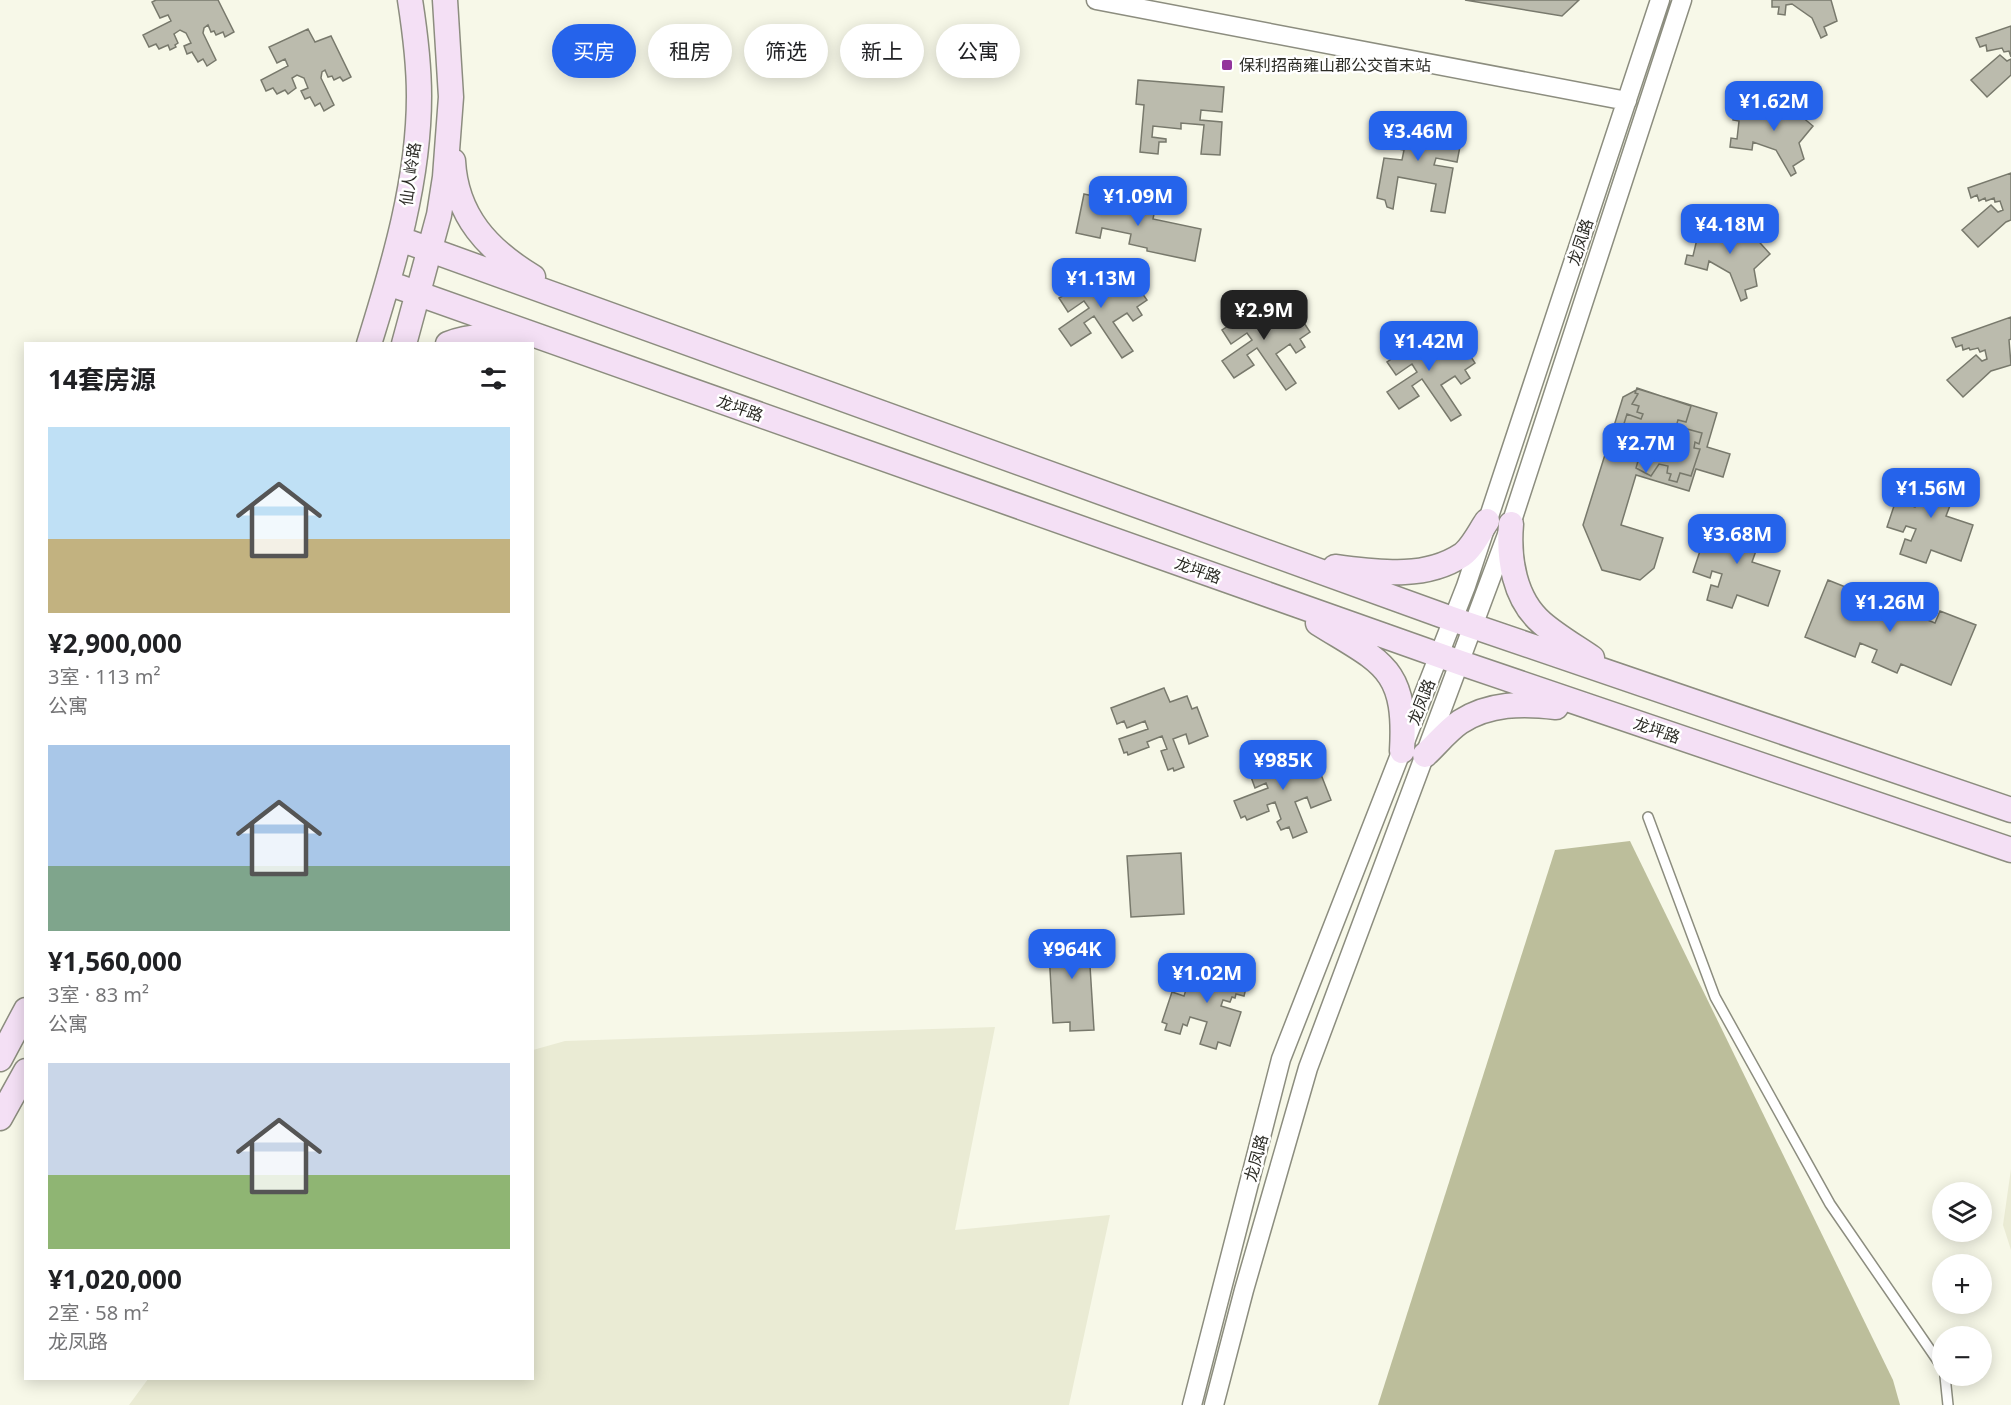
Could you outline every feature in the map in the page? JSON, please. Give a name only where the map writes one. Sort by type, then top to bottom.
[{"type":"main road","name":"仙人岭路","points":[[370,342],[400,239],[414,160],[419,97],[410,0]]},
{"type":"main road","name":"仙人岭路","points":[[405,342],[430,250],[445,177],[451,97],[446,0]]},
{"type":"main road","points":[[450,116],[454,174],[466,210],[482,239],[511,264],[578,304]]},
{"type":"main road","points":[[400,239],[1463,623],[2011,810]]},
{"type":"main road","name":"龙坪路","points":[[388,283],[1450,659],[2011,850]]},
{"type":"main road","points":[[452,342],[460,338],[496,336],[563,345]]},
{"type":"main road","points":[[1291,562],[1401,573],[1433,569],[1464,554],[1487,521]]},
{"type":"main road","points":[[1511,524],[1512,572],[1523,596],[1540,622],[1614,674]]},
{"type":"main road","points":[[1280,599],[1377,660],[1394,680],[1414,753],[1460,722],[1486,710],[1523,703],[1605,713]]},
{"type":"main road","points":[[0,1059],[24,1014]]},
{"type":"main road","points":[[0,1118],[24,1075]]},
{"type":"street","points":[[1096,0],[1627,101]]},
{"type":"street","name":"龙凤路","points":[[1463,623],[1487,521],[1660,0]]},
{"type":"street","name":"龙凤路","points":[[1214,1405],[1244,1290],[1308,1068],[1414,753],[1463,623],[1511,524],[1682,0]]},
{"type":"street","name":"龙凤路","points":[[1191,1405],[1281,1059],[1414,753]]},
{"type":"lane","points":[[1648,817],[1715,998],[1830,1204],[1932,1352]]},
{"type":"lane","points":[[1946,1386],[1948,1405]]},
{"type":"shaded area","points":[[1630,841],[1893,1380],[1900,1405],[1378,1405],[1555,850]]},
{"type":"shaded area","points":[[995,1027],[955,1230],[1110,1215],[1069,1405],[129,1405],[147,1380],[534,1380],[534,1050],[565,1041]]},
{"type":"shaded area","points":[[2011,1169],[2011,1250],[2003,1225]]},
{"type":"building","points":[[156,0],[218,0],[234,32],[225,37],[223,32],[216,35],[214,31],[211,32],[208,25],[204,28],[203,33],[216,60],[207,66],[203,59],[198,62],[192,52],[187,54],[184,46],[191,43],[186,33],[180,30],[174,34],[178,43],[176,47],[170,50],[168,45],[159,49],[156,44],[149,47],[143,35],[171,21],[168,15],[160,18],[152,2]]},
{"type":"building","points":[[1465,0],[1579,0],[1562,16]]},
{"type":"building","points":[[1772,0],[1831,0],[1837,21],[1824,27],[1827,35],[1821,38],[1812,18],[1792,4],[1786,5],[1785,15],[1778,14],[1779,7],[1772,7]]},
{"type":"building","points":[[2011,26],[2011,57],[2009,51],[2004,52],[2002,48],[1987,51],[1986,45],[1980,47],[1976,38]]},
{"type":"building","points":[[308,29],[315,42],[331,36],[351,77],[343,81],[340,77],[334,80],[332,76],[328,77],[325,70],[322,72],[321,78],[334,105],[324,111],[320,103],[315,106],[310,97],[305,99],[301,91],[308,88],[304,78],[297,75],[292,78],[296,88],[288,94],[285,90],[277,94],[273,88],[266,91],[261,80],[288,66],[285,59],[277,63],[269,47]]},
{"type":"building","points":[[2000,55],[2007,61],[2011,59],[2011,75],[1987,97],[1971,80]]},
{"type":"building","points":[[1138,80],[1224,87],[1222,112],[1201,110],[1200,120],[1222,122],[1220,155],[1201,154],[1204,125],[1181,123],[1181,129],[1153,126],[1152,137],[1166,139],[1166,142],[1159,142],[1158,154],[1140,152],[1144,105],[1136,104]]},
{"type":"building","points":[[1767,99],[1779,107],[1783,101],[1813,126],[1799,143],[1804,159],[1793,166],[1796,173],[1791,176],[1776,150],[1753,142],[1752,150],[1730,147],[1731,138],[1737,139],[1739,121],[1733,120],[1734,112],[1760,115],[1766,109],[1764,108]]},
{"type":"building","points":[[1385,122],[1462,136],[1457,162],[1436,158],[1434,165],[1453,168],[1445,213],[1431,211],[1436,184],[1398,177],[1393,209],[1387,207],[1385,200],[1377,198],[1384,158],[1402,160],[1404,150],[1381,146]]},
{"type":"building","points":[[2011,173],[2011,220],[1978,247],[1962,230],[1991,205],[1998,212],[2003,210],[2000,201],[1995,202],[1994,198],[1979,201],[1977,195],[1971,198],[1968,188]]},
{"type":"building","points":[[1084,194],[1155,209],[1153,219],[1201,229],[1195,261],[1147,251],[1147,248],[1129,244],[1131,234],[1102,228],[1100,238],[1076,233]]},
{"type":"building","points":[[1729,221],[1738,231],[1744,225],[1770,254],[1754,269],[1757,286],[1745,290],[1747,298],[1741,301],[1730,273],[1709,261],[1707,270],[1685,264],[1687,255],[1693,256],[1697,239],[1692,238],[1693,230],[1719,236],[1725,231]]},
{"type":"building","points":[[1092,271],[1105,291],[1122,280],[1128,288],[1135,283],[1147,300],[1137,307],[1142,315],[1133,321],[1127,313],[1113,322],[1133,351],[1122,358],[1094,316],[1084,323],[1091,333],[1071,346],[1059,329],[1089,308],[1084,301],[1068,312],[1059,298],[1065,295],[1063,291]]},
{"type":"building","points":[[1255,303],[1269,323],[1285,312],[1291,320],[1299,315],[1310,332],[1300,339],[1305,347],[1296,353],[1290,344],[1276,354],[1296,383],[1286,390],[1257,348],[1247,355],[1254,365],[1234,378],[1222,361],[1252,340],[1247,333],[1231,344],[1222,330],[1228,326],[1226,323]]},
{"type":"building","points":[[2011,317],[2011,339],[2009,340],[2011,365],[1991,371],[1963,397],[1947,380],[1976,355],[1982,361],[1987,359],[1985,350],[1980,352],[1978,348],[1970,350],[1969,348],[1963,350],[1962,345],[1956,347],[1952,338]]},
{"type":"building","points":[[1420,334],[1434,354],[1451,343],[1456,351],[1464,346],[1475,363],[1465,370],[1470,378],[1461,384],[1455,376],[1441,385],[1461,415],[1451,421],[1422,379],[1412,386],[1419,396],[1399,409],[1387,392],[1417,372],[1412,364],[1396,375],[1387,362],[1393,358],[1391,354]]},
{"type":"building","points":[[1637,388],[1691,406],[1686,422],[1678,420],[1676,427],[1671,425],[1668,437],[1678,440],[1680,434],[1685,435],[1687,429],[1702,433],[1699,444],[1695,442],[1694,448],[1700,449],[1691,476],[1680,473],[1677,482],[1669,480],[1671,474],[1667,473],[1668,466],[1659,464],[1651,476],[1636,468],[1638,461],[1634,460],[1637,451],[1649,455],[1654,440],[1622,430],[1627,414],[1641,419],[1643,414],[1637,412],[1639,406],[1632,404],[1638,394],[1635,393]]},
{"type":"building","points":[[1638,389],[1717,413],[1707,447],[1730,454],[1723,477],[1696,469],[1689,491],[1636,475],[1621,525],[1663,538],[1654,568],[1640,580],[1602,570],[1583,525],[1623,397]]},
{"type":"building","points":[[1904,473],[1925,480],[1926,475],[1964,488],[1958,505],[1951,503],[1946,516],[1973,525],[1961,561],[1931,550],[1926,563],[1900,554],[1905,539],[1911,541],[1916,529],[1906,526],[1903,532],[1887,527],[1896,500],[1915,507],[1917,501],[1912,499],[1914,494],[1903,490],[1904,487],[1900,486]]},
{"type":"building","points":[[1710,519],[1731,525],[1733,521],[1770,533],[1764,550],[1757,548],[1752,562],[1780,571],[1768,606],[1737,595],[1732,608],[1707,600],[1711,585],[1718,587],[1722,574],[1712,571],[1710,578],[1693,572],[1702,545],[1721,552],[1723,546],[1718,544],[1720,539],[1709,535],[1710,532],[1706,531]]},
{"type":"building","points":[[1828,580],[1935,623],[1940,611],[1976,625],[1951,685],[1901,664],[1897,673],[1872,662],[1877,650],[1860,643],[1855,657],[1805,637]]},
{"type":"building","points":[[1164,688],[1170,702],[1187,696],[1192,709],[1197,707],[1208,736],[1189,744],[1186,734],[1173,739],[1184,767],[1174,771],[1173,768],[1168,770],[1161,751],[1167,749],[1162,736],[1147,742],[1149,747],[1128,755],[1127,752],[1124,753],[1119,739],[1148,729],[1145,721],[1127,728],[1124,721],[1117,724],[1111,708]]},
{"type":"building","points":[[1284,751],[1290,767],[1307,761],[1312,775],[1320,772],[1331,800],[1311,808],[1307,797],[1295,802],[1307,832],[1293,838],[1289,827],[1281,830],[1277,822],[1281,819],[1275,802],[1267,805],[1269,811],[1247,820],[1245,816],[1241,818],[1234,801],[1268,788],[1266,783],[1255,788],[1247,766]]},
{"type":"building","points":[[1181,853],[1184,914],[1131,917],[1127,856]]},
{"type":"building","points":[[1083,932],[1084,947],[1095,947],[1096,965],[1090,966],[1094,1030],[1070,1031],[1070,1022],[1053,1023],[1048,934]]},
{"type":"building","points":[[1190,960],[1245,977],[1242,987],[1246,988],[1244,996],[1236,994],[1230,1002],[1223,1000],[1221,1006],[1241,1012],[1230,1046],[1218,1042],[1216,1049],[1200,1044],[1207,1022],[1190,1017],[1187,1026],[1183,1024],[1180,1034],[1165,1030],[1167,1024],[1162,1022],[1172,992],[1184,996],[1191,974],[1186,973]]},
{"type":"place","name":"保利招商雍山郡公交首末站","points":[[1227,65]]}]
